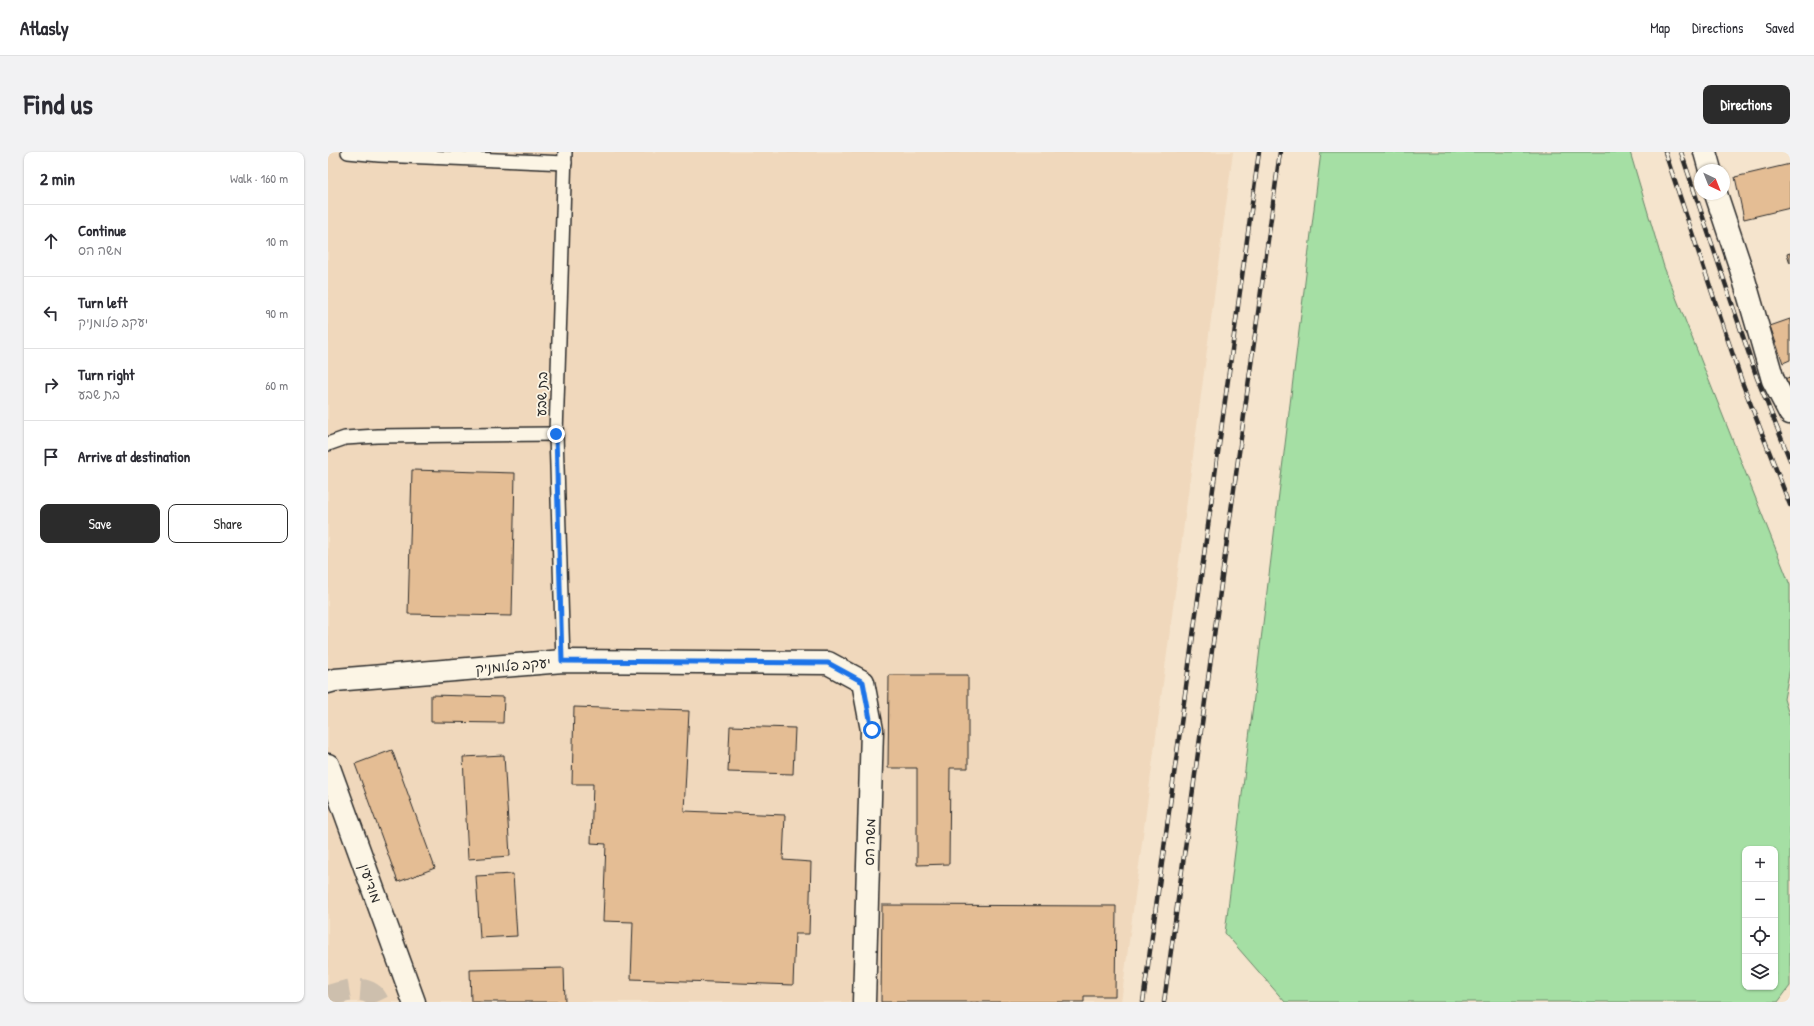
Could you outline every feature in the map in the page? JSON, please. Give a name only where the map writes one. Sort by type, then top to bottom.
[{"type":"street","points":[[1705,152],[1708,164]]},
{"type":"street","points":[[1718,200],[1741,269],[1773,380],[1790,413]]},
{"type":"street","name":"יעקב פלומניק","points":[[328,682],[335,680],[562,661],[828,663],[863,682]]},
{"type":"street","name":"משה הס","points":[[863,682],[872,730],[864,1002]]},
{"type":"street","name":"מודיעין","points":[[328,765],[414,1002]]},
{"type":"lane","points":[[348,152],[379,155],[565,157]]},
{"type":"lane","name":"בת שבע","points":[[562,661],[556,434],[565,157]]},
{"type":"lane","points":[[328,444],[346,438],[377,436],[556,434]]},
{"type":"shaded area","points":[[328,152],[1233,152],[1121,1002],[328,1002]]},
{"type":"green space","points":[[1321,152],[1630,152],[1664,267],[1790,585],[1790,668],[1784,699],[1790,718],[1790,986],[1778,1002],[1285,1002],[1225,933]]},
{"type":"building","points":[[1790,164],[1790,208],[1744,219],[1735,177]]},
{"type":"building","points":[[1790,253],[1790,263],[1787,254]]},
{"type":"building","points":[[1790,319],[1790,360],[1783,363],[1770,326]]},
{"type":"building","points":[[1790,377],[1790,405],[1781,380]]},
{"type":"building","points":[[412,470],[515,473],[512,616],[408,614]]},
{"type":"building","points":[[889,675],[968,675],[968,768],[950,768],[949,864],[917,865],[917,768],[888,768]]},
{"type":"building","points":[[431,695],[504,697],[503,723],[431,722]]},
{"type":"building","points":[[574,707],[689,711],[684,811],[785,815],[783,860],[811,862],[809,934],[795,934],[793,985],[631,979],[633,922],[603,921],[606,844],[591,843],[593,784],[572,784]]},
{"type":"building","points":[[730,726],[795,728],[793,774],[728,772]]},
{"type":"building","points":[[392,750],[435,868],[398,882],[355,764]]},
{"type":"building","points":[[504,755],[510,856],[468,859],[463,757]]},
{"type":"building","points":[[513,874],[517,936],[480,938],[476,876]]},
{"type":"building","points":[[882,905],[1116,906],[1115,996],[1084,996],[1084,1002],[881,1002]]},
{"type":"building","points":[[564,968],[565,1002],[471,1002],[470,970]]},
{"type":"tunnel","points":[[328,996],[348,991],[362,990],[369,992],[378,1002]]},
{"type":"railway","points":[[1143,1002],[1259,152]]},
{"type":"railway","points":[[1164,1002],[1280,152]]},
{"type":"railway","points":[[1665,152],[1742,382],[1790,505]]},
{"type":"railway","points":[[1681,152],[1757,378],[1790,460]]},
{"type":"route","points":[[556,434],[562,661],[828,663],[863,682],[872,730]]}]
